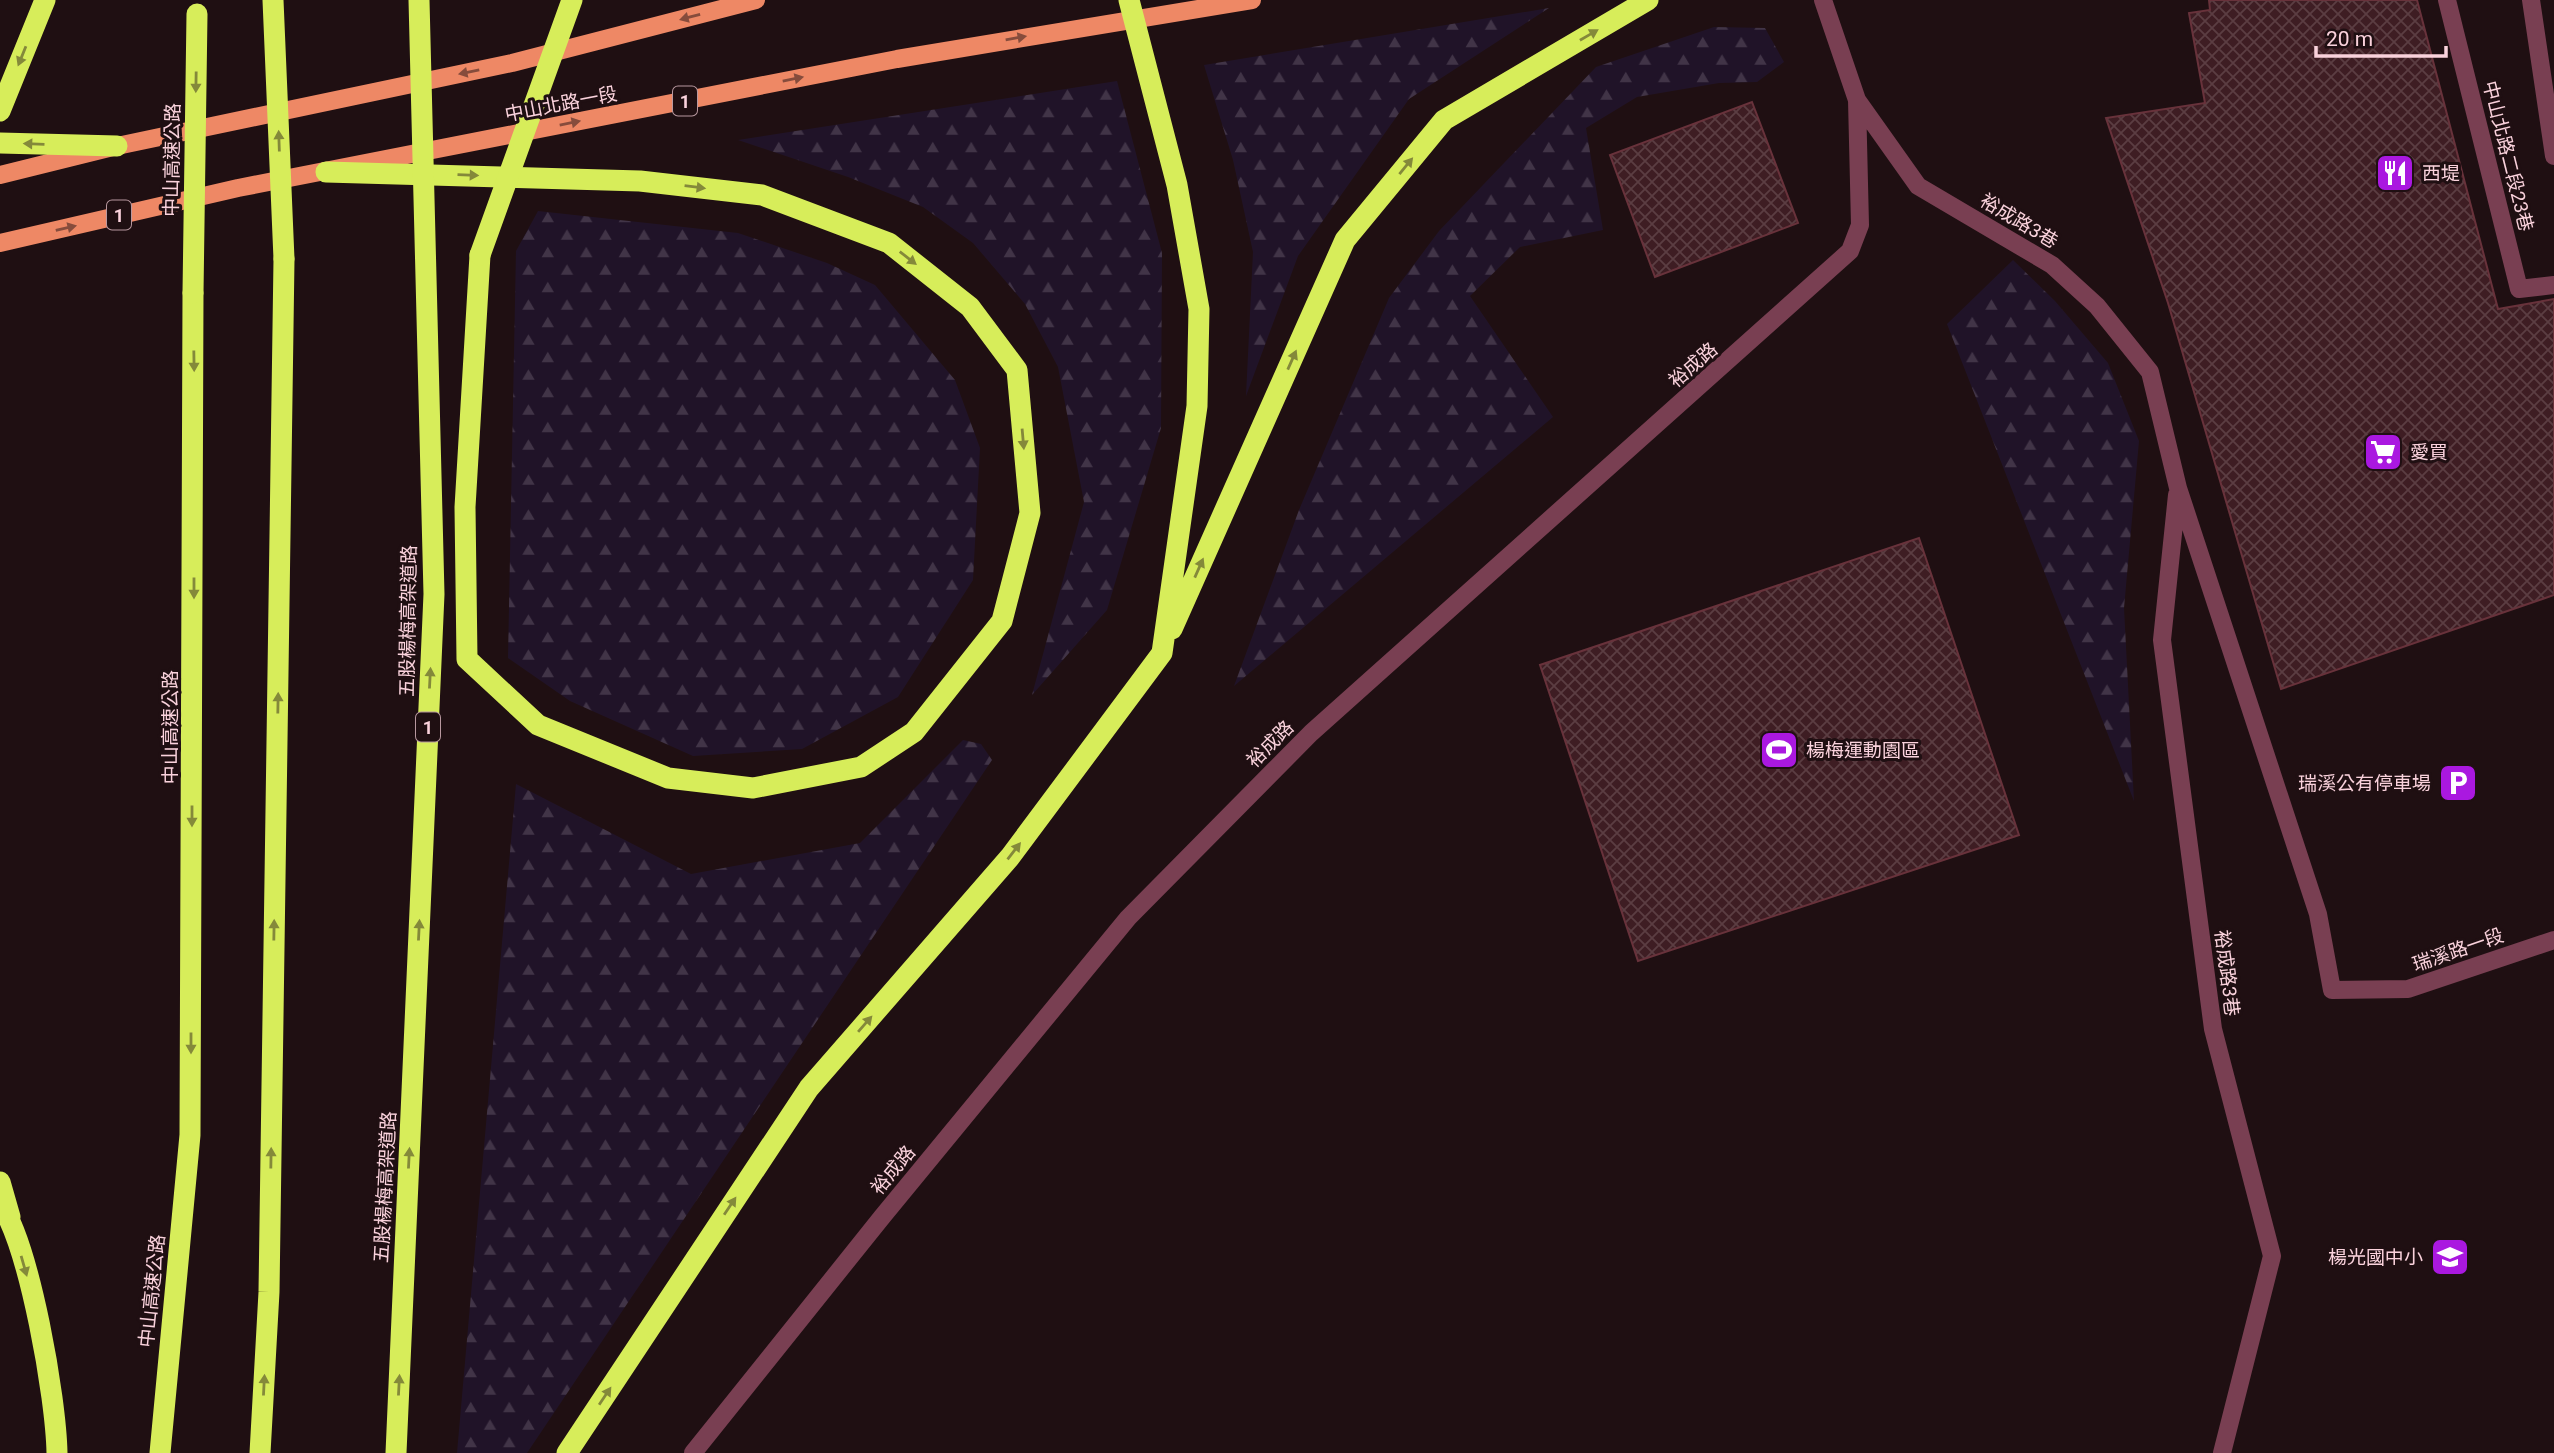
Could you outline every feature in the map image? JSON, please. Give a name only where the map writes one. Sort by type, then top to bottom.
[{"type":"highway","points":[[0,111],[45,0]]},
{"type":"highway","points":[[260,1453],[269,1292],[284,258],[273,0]]},
{"type":"highway","name":"五股楊梅高架道路","points":[[396,1453],[434,594],[419,0]]},
{"type":"highway","points":[[326,172],[640,181],[762,195],[889,243],[970,307],[1017,370],[1030,513],[1002,621],[914,732],[861,767],[753,788],[668,778],[538,724],[467,659],[465,507],[480,256],[572,0]]},
{"type":"highway","points":[[567,1453],[809,1088],[1010,857],[1161,653],[1345,240],[1444,120],[1648,0]]},
{"type":"highway","name":"中山高速公路","points":[[160,1453],[190,1135],[193,293],[197,7]]},
{"type":"highway","points":[[1130,9],[1177,185],[1199,309],[1197,406],[1161,653]]},
{"type":"highway","points":[[0,142],[117,146]]},
{"type":"highway","points":[[0,1182],[5,1210],[29,1284],[56,1416],[57,1453]]},
{"type":"main road","points":[[0,175],[117,146],[512,63],[756,0]]},
{"type":"main road","name":"1","points":[[1130,9],[1252,0]]},
{"type":"main road","name":"中山北路一段","points":[[0,243],[238,188],[897,59],[1130,9]]},
{"type":"street","name":"裕成路3巷","points":[[1823,0],[1857,100],[1918,186],[2052,265],[2097,306],[2150,372],[2178,488],[2318,914],[2332,990]]},
{"type":"street","name":"中山北路二段23巷","points":[[2447,0],[2519,289],[2554,285]]},
{"type":"street","points":[[2531,0],[2554,156]]},
{"type":"street","name":"裕成路","points":[[693,1453],[882,1217],[1128,918],[1311,733],[1850,251],[1860,225],[1857,100]]},
{"type":"street","name":"裕成路3巷","points":[[2178,488],[2162,640],[2213,1029],[2272,1256],[2222,1453]]},
{"type":"street","name":"瑞溪路一段","points":[[2332,990],[2409,989],[2554,940]]},
{"type":"green space","points":[[1549,8],[1409,99],[1298,256],[1246,396],[1253,252],[1233,160],[1204,65]]},
{"type":"green space","points":[[1714,27],[1765,28],[1784,62],[1757,82],[1719,83],[1637,97],[1586,128],[1603,230],[1520,247],[1470,296],[1553,417],[1234,686],[1299,510],[1389,298],[1439,231],[1596,67]]},
{"type":"green space","points":[[1117,81],[1162,253],[1161,428],[1107,610],[1032,695],[1084,502],[1058,367],[1025,304],[973,243],[923,207],[848,177],[738,140]]},
{"type":"green space","points":[[538,211],[738,233],[827,263],[875,285],[955,380],[980,448],[973,580],[898,697],[802,749],[693,756],[570,701],[508,658],[516,251]]},
{"type":"green space","points":[[2013,260],[2055,301],[2108,363],[2139,441],[2124,608],[2134,801],[1947,324]]},
{"type":"green space","points":[[963,740],[981,744],[992,760],[527,1453],[457,1453],[516,784],[691,874],[860,843]]},
{"type":"building","name":"愛買","points":[[2209,0],[2417,0],[2498,309],[2554,299],[2554,595],[2281,689],[2168,303],[2106,118],[2205,103],[2189,13],[2210,10]]},
{"type":"building","points":[[1752,102],[1798,223],[1655,277],[1610,155]]},
{"type":"building","name":"楊梅運動園區","points":[[1919,538],[2019,835],[1638,961],[1540,665]]},
{"type":"place","name":"西堤","points":[[2395,173]]},
{"type":"place","name":"愛買","points":[[2383,452]]},
{"type":"place","name":"楊梅運動園區","points":[[1779,750]]},
{"type":"place","name":"瑞溪公有停車場","points":[[2458,783]]},
{"type":"place","name":"楊光國中小","points":[[2450,1257]]}]
